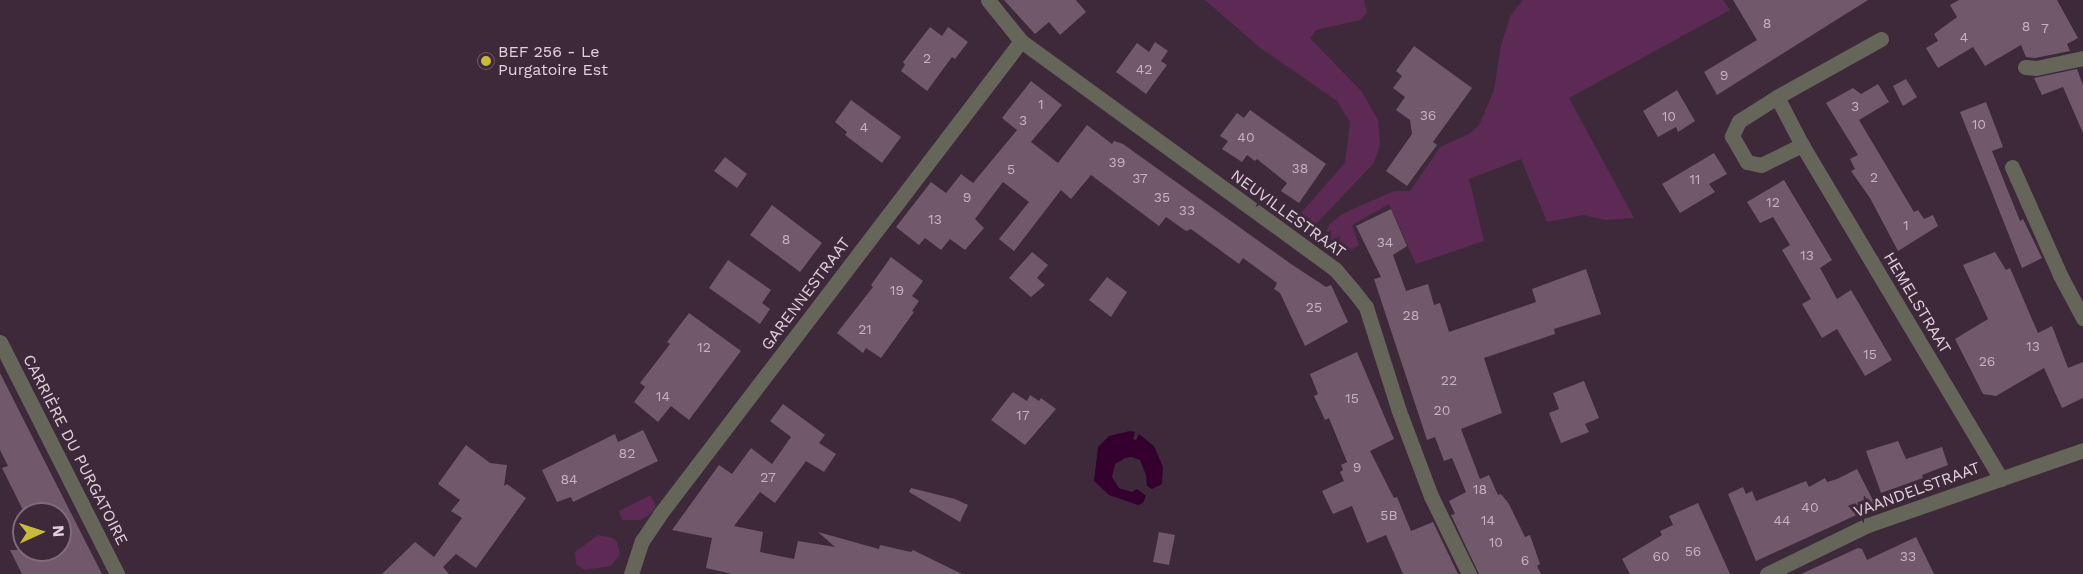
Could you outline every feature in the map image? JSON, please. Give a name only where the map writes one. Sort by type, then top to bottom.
[{"type":"street","name":"NEUVILLESTRAAT","points":[[988,0],[1021,41],[1335,269],[1352,289],[1366,308],[1399,411],[1431,496],[1469,574]]},
{"type":"street","points":[[1802,145],[1761,165],[1747,162],[1732,136],[1739,120],[1881,39]]},
{"type":"street","name":"GARENNESTRAAT","points":[[631,574],[642,541],[660,514],[1021,41]]},
{"type":"street","points":[[2025,67],[2036,68],[2083,58]]},
{"type":"street","name":"HEMELSTRAAT","points":[[1777,97],[1802,145],[2001,479]]},
{"type":"street","points":[[2012,167],[2060,275],[2083,318]]},
{"type":"street","name":"CARRIÈRE DU PURGATOIRE","points":[[0,342],[117,574]]},
{"type":"street","name":"VAANDELSTRAAT","points":[[1767,574],[1868,525],[2083,450]]},
{"type":"shaded area","points":[[1205,0],[1364,0],[1367,13],[1360,20],[1316,30],[1310,38],[1362,92],[1378,120],[1380,144],[1374,163],[1313,227],[1299,215],[1345,163],[1350,122],[1337,101],[1259,47]]},
{"type":"shaded area","points":[[1523,0],[1723,0],[1730,10],[1569,98],[1634,218],[1605,220],[1583,215],[1547,222],[1521,159],[1469,179],[1484,241],[1416,264],[1389,204],[1352,225],[1359,245],[1351,250],[1327,244],[1324,236],[1330,224],[1344,213],[1394,191],[1410,191],[1440,147],[1469,134],[1479,125],[1494,90],[1501,45],[1511,15]]},
{"type":"shaded area","points":[[1135,432],[1133,439],[1136,440],[1139,434],[1154,446],[1163,467],[1162,484],[1152,489],[1147,486],[1146,475],[1140,460],[1132,457],[1125,458],[1115,464],[1112,477],[1119,488],[1132,492],[1137,489],[1146,496],[1143,503],[1138,505],[1109,495],[1094,481],[1098,447],[1109,436]]},
{"type":"shaded area","points":[[651,495],[656,507],[649,515],[641,520],[622,520],[619,511]]},
{"type":"shaded area","points":[[598,535],[613,538],[617,542],[620,554],[611,566],[584,570],[576,564],[575,552]]},
{"type":"building","points":[[1004,0],[1076,0],[1086,12],[1060,35],[1049,22],[1035,34]]},
{"type":"building","points":[[1733,0],[1868,0],[1717,95],[1704,72],[1757,40]]},
{"type":"building","points":[[1959,0],[2057,0],[2078,38],[2067,44],[2070,51],[2035,58],[2026,57],[2021,45],[1985,66],[1973,47],[1938,68],[1926,48],[1938,41],[1934,34],[1957,17],[1950,5]]},
{"type":"building","points":[[930,27],[942,36],[948,27],[968,42],[955,59],[952,57],[927,91],[901,71],[905,65],[903,62]]},
{"type":"building","points":[[1155,42],[1168,51],[1161,61],[1167,65],[1146,94],[1116,72],[1137,43],[1149,52]]},
{"type":"building","points":[[1414,46],[1472,88],[1433,142],[1437,145],[1407,186],[1386,171],[1412,134],[1410,120],[1396,110],[1405,97],[1393,88],[1402,76],[1396,71]]},
{"type":"building","name":"BEF 256 - Le Purgatoire Est","points":[[486,52],[492,55],[495,61],[492,67],[486,70],[480,67],[477,61],[480,55]]},
{"type":"building","points":[[2077,69],[2083,85],[2083,133],[2063,87],[2042,95],[2034,78]]},
{"type":"building","points":[[1906,79],[1917,97],[1903,106],[1893,86]]},
{"type":"building","points":[[1031,81],[1062,105],[1031,142],[1058,163],[1087,125],[1112,144],[1114,141],[1123,144],[1291,264],[1326,287],[1331,285],[1348,322],[1305,346],[1280,293],[1274,289],[1277,283],[1243,258],[1239,264],[1191,229],[1186,231],[1166,217],[1159,226],[1091,175],[1071,199],[1061,190],[1014,251],[999,239],[1029,202],[1003,182],[975,219],[984,228],[965,250],[950,239],[941,250],[925,238],[919,245],[896,227],[931,182],[946,193],[961,174],[973,183],[1017,130],[1002,118]]},
{"type":"building","points":[[1878,84],[1889,102],[1859,120],[1914,212],[1918,210],[1924,219],[1933,215],[1938,226],[1898,251],[1870,198],[1851,171],[1855,169],[1850,159],[1858,155],[1826,103],[1853,88],[1861,94]]},
{"type":"building","points":[[1677,90],[1695,121],[1678,132],[1676,127],[1658,137],[1643,111]]},
{"type":"building","points":[[851,100],[901,137],[882,163],[845,135],[847,132],[835,122]]},
{"type":"building","points":[[1986,102],[2003,147],[1992,151],[2020,221],[2023,219],[2042,258],[2022,268],[1960,112]]},
{"type":"building","points":[[1250,110],[1326,164],[1299,203],[1281,191],[1287,183],[1257,159],[1255,161],[1247,155],[1242,162],[1222,149],[1228,141],[1220,136],[1237,113],[1244,118]]},
{"type":"building","points":[[1714,153],[1727,174],[1709,184],[1715,192],[1680,213],[1662,184]]},
{"type":"building","points":[[725,157],[747,174],[737,188],[714,171]]},
{"type":"building","points":[[1784,180],[1832,260],[1820,268],[1837,299],[1851,290],[1892,360],[1865,376],[1837,329],[1822,338],[1802,304],[1811,299],[1782,250],[1790,245],[1773,217],[1760,223],[1747,202]]},
{"type":"building","points":[[772,205],[822,243],[800,272],[750,235]]},
{"type":"building","points":[[1391,209],[1407,246],[1393,255],[1406,291],[1428,284],[1434,305],[1440,303],[1449,332],[1536,302],[1532,289],[1586,269],[1601,314],[1554,329],[1555,334],[1484,358],[1502,413],[1461,429],[1480,479],[1489,475],[1498,495],[1501,494],[1509,504],[1525,537],[1530,535],[1541,574],[1479,574],[1451,515],[1455,514],[1449,501],[1466,492],[1452,458],[1444,461],[1435,437],[1427,440],[1374,279],[1381,277],[1356,226]]},
{"type":"building","points":[[1032,252],[1048,265],[1037,278],[1045,285],[1031,297],[1009,278]]},
{"type":"building","points":[[1995,252],[2006,270],[2010,268],[2038,333],[2052,326],[2068,368],[2083,362],[2083,398],[2062,408],[2044,368],[1996,396],[1983,394],[1955,339],[1988,319],[1963,265]]},
{"type":"building","points":[[891,257],[923,281],[912,296],[919,301],[912,311],[914,312],[881,358],[866,348],[863,353],[837,333],[873,287],[871,285]]},
{"type":"building","points":[[728,260],[771,290],[762,303],[770,309],[760,324],[709,288]]},
{"type":"building","points":[[1107,277],[1127,292],[1111,317],[1089,300]]},
{"type":"building","points":[[689,313],[741,351],[689,420],[671,406],[658,422],[634,402],[645,387],[640,383],[670,344],[667,342]]},
{"type":"building","points":[[1357,352],[1394,439],[1370,451],[1394,498],[1397,497],[1411,531],[1433,522],[1458,574],[1403,574],[1386,535],[1367,543],[1352,506],[1333,514],[1322,491],[1344,481],[1340,472],[1343,470],[1341,465],[1347,462],[1329,418],[1325,420],[1314,396],[1318,394],[1310,374]]},
{"type":"building","points":[[0,373],[65,502],[19,502],[2,468],[8,466],[0,450]]},
{"type":"building","points":[[1584,381],[1599,418],[1585,424],[1589,432],[1561,443],[1549,413],[1559,409],[1553,393]]},
{"type":"building","points":[[1013,392],[1027,401],[1030,395],[1039,401],[1041,398],[1056,409],[1025,445],[991,420]]},
{"type":"building","points":[[783,404],[825,435],[819,443],[836,454],[824,472],[806,461],[775,503],[760,492],[734,526],[763,532],[760,552],[794,559],[798,541],[835,547],[818,532],[879,549],[880,545],[911,552],[913,550],[962,574],[732,574],[706,568],[712,538],[672,530],[719,465],[732,474],[751,448],[772,464],[791,437],[770,421]]},
{"type":"building","points":[[643,430],[658,461],[573,502],[571,497],[557,502],[542,470],[615,434],[618,442]]},
{"type":"building","points":[[1898,441],[1906,459],[1942,447],[1948,465],[1922,475],[1923,478],[1881,493],[1866,451]]},
{"type":"building","points":[[466,445],[490,463],[507,465],[504,486],[507,484],[526,498],[476,568],[456,554],[443,567],[449,574],[382,574],[415,542],[434,557],[462,518],[451,511],[460,500],[438,484]]},
{"type":"building","points":[[1857,469],[1876,506],[1756,561],[1728,494],[1743,487],[1746,494],[1752,491],[1756,501],[1806,481],[1809,487],[1825,478],[1827,482]]},
{"type":"building","points":[[911,488],[955,499],[968,505],[960,522],[909,492]]},
{"type":"building","points":[[1698,503],[1730,574],[1630,574],[1622,559],[1662,535],[1660,531],[1673,525],[1669,516]]},
{"type":"building","points":[[72,515],[102,574],[22,574],[16,562],[72,562]]},
{"type":"building","points":[[1159,532],[1175,535],[1169,565],[1153,562]]},
{"type":"building","points":[[1916,537],[1934,574],[1801,574],[1858,548],[1862,549],[1867,560]]},
{"type":"place","name":"BEF 256 - Le Purgatoire Est","points":[[486,61]]}]
